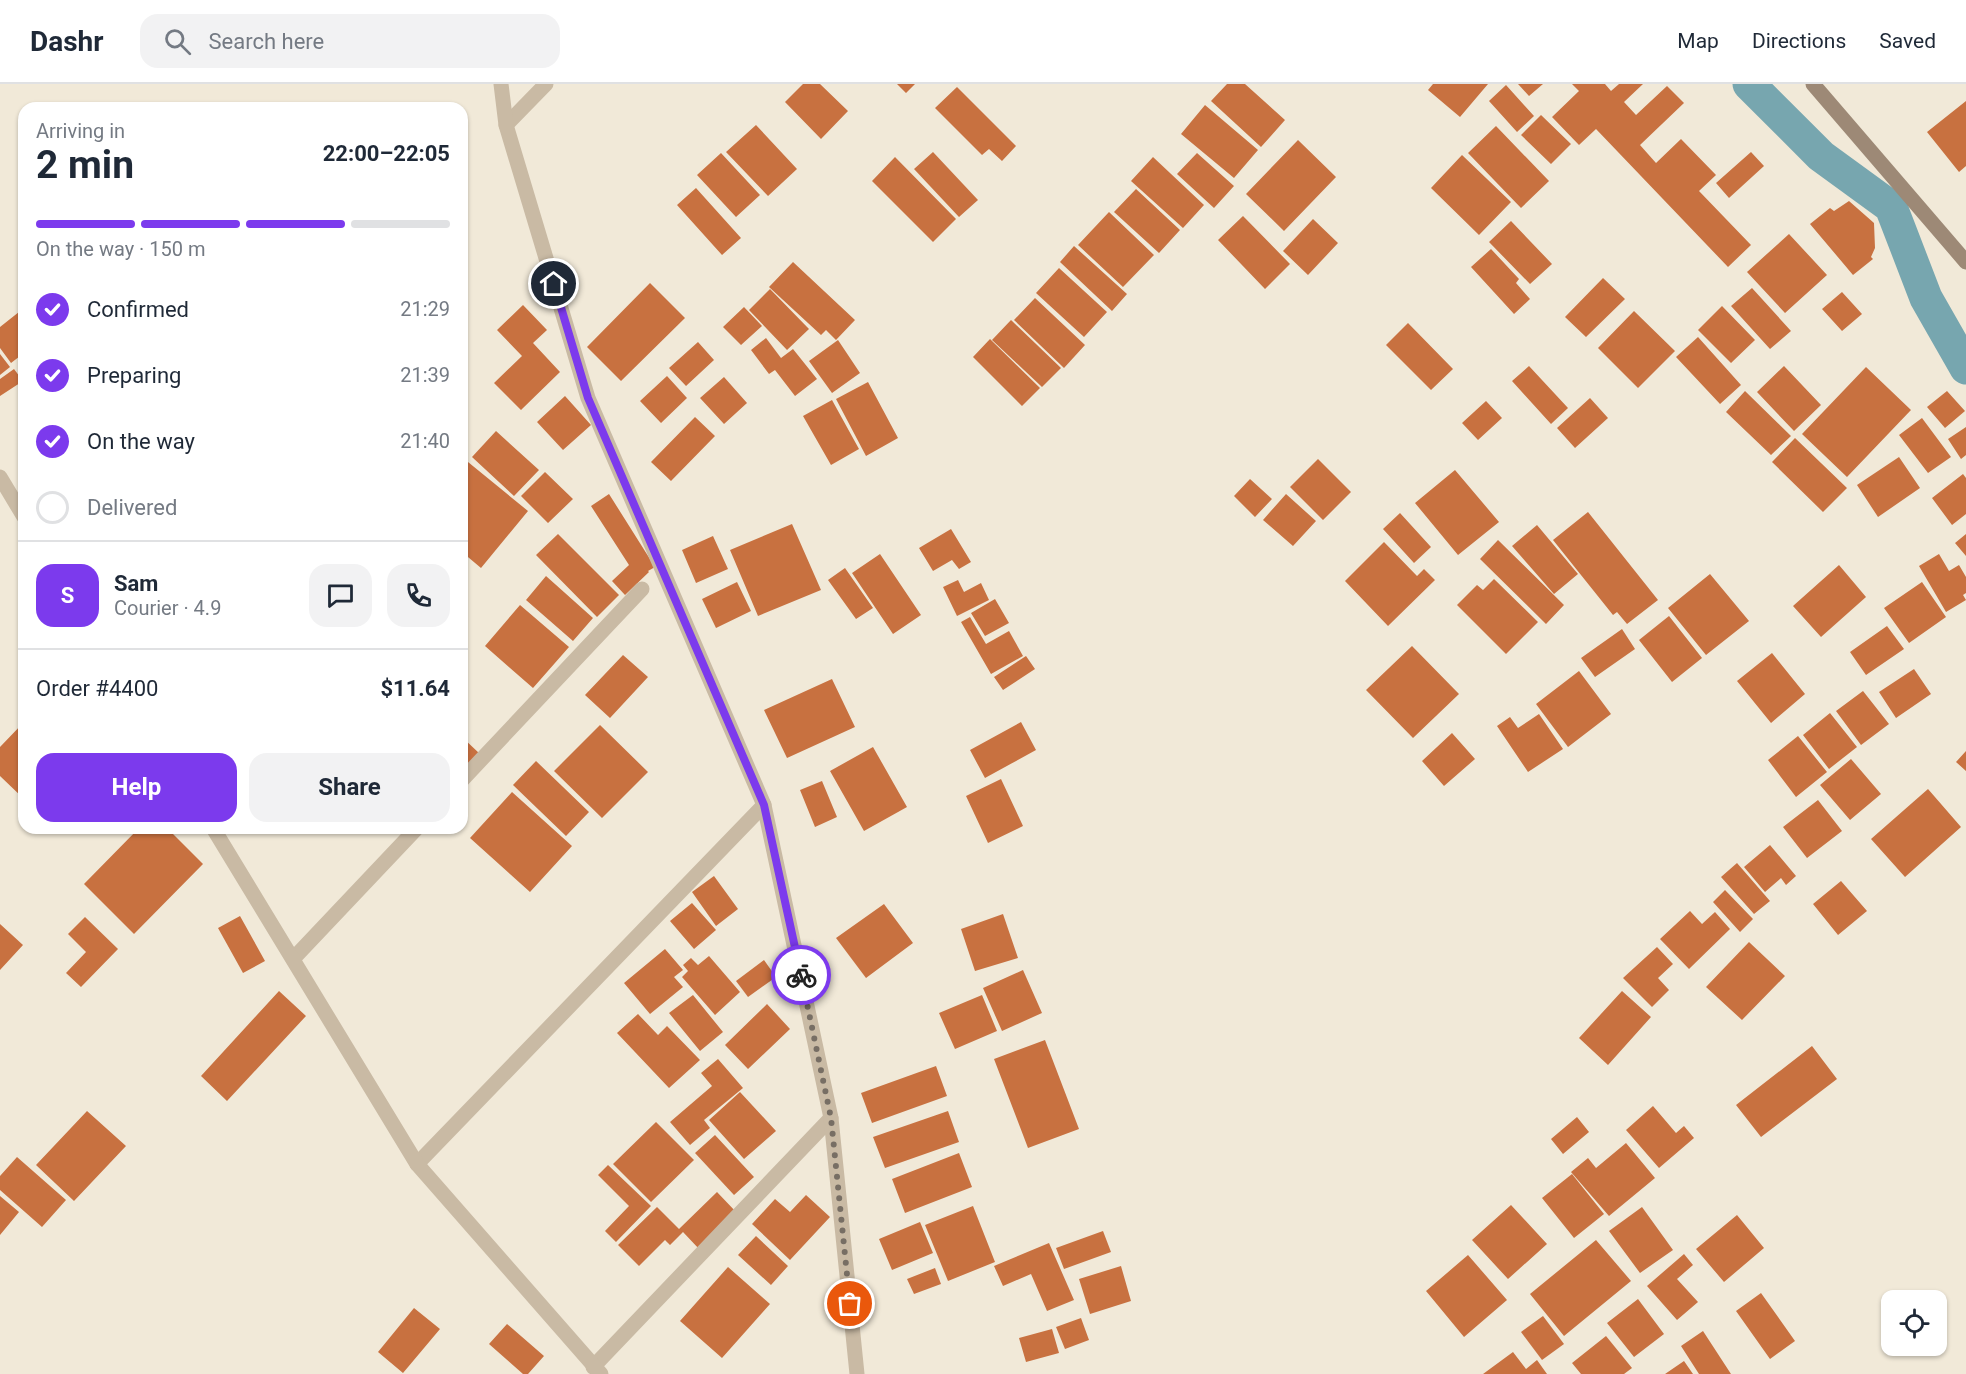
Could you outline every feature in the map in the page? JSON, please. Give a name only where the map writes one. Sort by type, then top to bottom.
[{"type":"main road","points":[[1813,84],[1966,262]]},
{"type":"street","points":[[501,84],[506,124],[588,398],[764,805],[831,1118],[856,1374]]},
{"type":"street","points":[[506,124],[546,84]]},
{"type":"street","points":[[0,477],[18,507]]},
{"type":"street","points":[[468,774],[642,589]]},
{"type":"street","points":[[417,1164],[764,805]]},
{"type":"street","points":[[217,834],[417,1164],[597,1371],[831,1118]]},
{"type":"street","points":[[293,959],[411,834]]},
{"type":"building","points":[[803,84],[820,84],[848,111],[821,139],[785,102]]},
{"type":"building","points":[[897,84],[915,84],[906,93]]},
{"type":"building","points":[[1227,84],[1245,84],[1285,120],[1261,147],[1211,101]]},
{"type":"building","points":[[1433,84],[1488,84],[1460,117],[1428,90]]},
{"type":"building","points":[[1518,84],[1543,84],[1529,96]]},
{"type":"building","points":[[1572,84],[1605,84],[1611,91],[1619,84],[1643,84],[1624,102],[1636,115],[1667,86],[1684,103],[1640,145],[1656,163],[1681,139],[1716,175],[1699,191],[1751,245],[1728,267],[1596,129],[1579,145],[1552,117],[1579,91]]},
{"type":"building","points":[[1506,85],[1534,116],[1517,132],[1489,101]]},
{"type":"building","points":[[957,87],[1016,146],[1002,161],[989,149],[982,155],[935,108]]},
{"type":"building","points":[[1966,101],[1966,166],[1959,172],[1927,132]]},
{"type":"building","points":[[1205,105],[1258,150],[1234,178],[1181,134]]},
{"type":"building","points":[[1541,115],[1571,144],[1551,164],[1521,135]]},
{"type":"building","points":[[756,125],[797,169],[768,196],[726,152]]},
{"type":"building","points":[[1496,126],[1549,181],[1521,208],[1468,153]]},
{"type":"building","points":[[1298,140],[1336,177],[1284,231],[1246,194]]},
{"type":"building","points":[[933,152],[978,200],[959,217],[914,169]]},
{"type":"building","points":[[1751,152],[1764,166],[1729,198],[1716,183]]},
{"type":"building","points":[[721,153],[760,195],[736,217],[697,175]]},
{"type":"building","points":[[1197,153],[1234,186],[1214,208],[1177,174]]},
{"type":"building","points":[[1462,155],[1511,202],[1479,235],[1431,188]]},
{"type":"building","points":[[895,157],[956,219],[933,242],[872,181]]},
{"type":"building","points":[[1153,157],[1204,205],[1183,228],[1131,181]]},
{"type":"building","points":[[696,188],[741,238],[722,255],[677,205]]},
{"type":"building","points":[[1136,189],[1180,230],[1159,253],[1114,212]]},
{"type":"building","points":[[1849,201],[1874,223],[1875,248],[1871,257],[1873,259],[1853,275],[1810,224],[1830,208],[1834,211]]},
{"type":"building","points":[[1109,212],[1154,255],[1123,287],[1078,245]]},
{"type":"building","points":[[1243,216],[1290,264],[1265,289],[1218,240]]},
{"type":"building","points":[[1313,219],[1338,243],[1308,275],[1283,251]]},
{"type":"building","points":[[1511,221],[1552,264],[1530,284],[1489,242]]},
{"type":"building","points":[[1789,234],[1827,275],[1785,313],[1747,272]]},
{"type":"building","points":[[1074,246],[1127,294],[1112,311],[1060,262]]},
{"type":"building","points":[[1491,249],[1519,279],[1516,283],[1530,299],[1514,314],[1471,267]]},
{"type":"building","points":[[793,262],[855,320],[836,340],[826,330],[821,335],[769,287]]},
{"type":"building","points":[[1059,268],[1107,312],[1084,337],[1036,293]]},
{"type":"building","points":[[1603,278],[1625,299],[1586,337],[1565,317]]},
{"type":"building","points":[[650,283],[685,318],[621,381],[587,347]]},
{"type":"building","points":[[1752,288],[1791,331],[1770,349],[1731,306]]},
{"type":"building","points":[[770,289],[809,329],[787,350],[749,310]]},
{"type":"building","points":[[1842,292],[1862,314],[1842,331],[1822,309]]},
{"type":"building","points":[[1035,298],[1085,345],[1064,368],[1014,320]]},
{"type":"building","points":[[523,305],[547,330],[533,343],[560,372],[521,410],[494,383],[522,356],[497,330]]},
{"type":"building","points":[[1722,306],[1755,340],[1731,363],[1698,330]]},
{"type":"building","points":[[744,307],[762,326],[741,345],[723,327]]},
{"type":"building","points":[[1634,311],[1675,351],[1638,388],[1598,348]]},
{"type":"building","points":[[18,313],[18,358],[11,363],[0,348],[0,327]]},
{"type":"building","points":[[1011,320],[1061,368],[1042,387],[992,340]]},
{"type":"building","points":[[1408,323],[1453,369],[1431,390],[1386,345]]},
{"type":"building","points":[[1698,337],[1741,385],[1720,404],[1676,357]]},
{"type":"building","points":[[766,338],[781,358],[793,349],[817,379],[795,396],[775,370],[769,374],[751,350]]},
{"type":"building","points":[[990,339],[1040,388],[1022,406],[973,357]]},
{"type":"building","points":[[838,340],[860,373],[832,393],[809,361]]},
{"type":"building","points":[[698,342],[714,360],[686,386],[669,368]]},
{"type":"building","points":[[0,354],[10,367],[0,375]]},
{"type":"building","points":[[1529,366],[1568,408],[1551,424],[1512,381]]},
{"type":"building","points":[[1784,366],[1821,405],[1794,431],[1757,392]]},
{"type":"building","points":[[1866,367],[1911,410],[1847,477],[1802,434]]},
{"type":"building","points":[[14,369],[18,374],[18,384],[0,396],[0,379]]},
{"type":"building","points":[[667,376],[687,398],[661,423],[640,401]]},
{"type":"building","points":[[724,377],[747,403],[724,424],[700,398]]},
{"type":"building","points":[[868,382],[898,438],[866,456],[836,399]]},
{"type":"building","points":[[1745,391],[1791,436],[1771,455],[1726,412]]},
{"type":"building","points":[[1947,391],[1965,411],[1945,428],[1927,407]]},
{"type":"building","points":[[565,396],[591,425],[563,450],[537,422]]},
{"type":"building","points":[[1590,398],[1608,418],[1575,448],[1557,428]]},
{"type":"building","points":[[832,400],[859,449],[831,465],[803,416]]},
{"type":"building","points":[[1486,401],[1502,418],[1478,440],[1462,423]]},
{"type":"building","points":[[695,417],[715,436],[671,481],[651,462]]},
{"type":"building","points":[[1922,418],[1951,457],[1928,473],[1899,435]]},
{"type":"building","points":[[1966,427],[1966,455],[1961,459],[1948,439]]},
{"type":"building","points":[[496,431],[539,470],[514,496],[472,457]]},
{"type":"building","points":[[1795,438],[1847,488],[1823,512],[1772,462]]},
{"type":"building","points":[[1899,457],[1920,488],[1878,517],[1857,485]]},
{"type":"building","points":[[1318,459],[1351,492],[1323,520],[1290,487]]},
{"type":"building","points":[[468,462],[528,511],[481,568],[468,557]]},
{"type":"building","points":[[1455,470],[1499,522],[1458,555],[1415,503]]},
{"type":"building","points":[[545,472],[573,499],[548,523],[521,496]]},
{"type":"building","points":[[1963,474],[1966,478],[1966,514],[1952,525],[1932,498]]},
{"type":"building","points":[[1250,479],[1272,499],[1255,517],[1234,496]]},
{"type":"building","points":[[609,494],[655,567],[648,571],[625,595],[612,581],[629,565],[591,506]]},
{"type":"building","points":[[1286,494],[1316,521],[1293,546],[1263,520]]},
{"type":"building","points":[[1588,512],[1658,600],[1627,624],[1617,612],[1613,615],[1553,540]]},
{"type":"building","points":[[1400,513],[1431,547],[1414,563],[1383,529]]},
{"type":"building","points":[[792,524],[821,590],[758,616],[730,550]]},
{"type":"building","points":[[1537,525],[1578,574],[1554,594],[1512,546]]},
{"type":"building","points":[[951,529],[971,562],[959,569],[952,560],[933,571],[919,548]]},
{"type":"building","points":[[558,534],[619,595],[597,617],[536,555]]},
{"type":"building","points":[[1966,534],[1966,556],[1955,543]]},
{"type":"building","points":[[713,536],[728,569],[696,583],[682,550]]},
{"type":"building","points":[[1498,540],[1564,605],[1546,624],[1480,559]]},
{"type":"building","points":[[1384,542],[1417,576],[1424,569],[1435,580],[1388,626],[1345,581]]},
{"type":"building","points":[[880,554],[921,615],[893,634],[852,573]]},
{"type":"building","points":[[1939,554],[1949,571],[1959,565],[1966,577],[1966,593],[1963,595],[1966,600],[1946,612],[1919,566]]},
{"type":"building","points":[[1839,565],[1866,597],[1821,637],[1793,606]]},
{"type":"building","points":[[845,568],[873,608],[856,619],[828,580]]},
{"type":"building","points":[[1710,574],[1749,621],[1706,655],[1668,608]]},
{"type":"building","points":[[546,576],[593,618],[573,641],[526,600]]},
{"type":"building","points":[[1494,579],[1538,622],[1506,654],[1457,605],[1477,585],[1483,590]]},
{"type":"building","points":[[958,580],[964,592],[981,583],[989,600],[957,616],[943,587]]},
{"type":"building","points":[[737,582],[751,611],[716,628],[702,599]]},
{"type":"building","points":[[1922,582],[1946,617],[1909,643],[1884,608]]},
{"type":"building","points":[[995,599],[1009,623],[985,636],[971,613]]},
{"type":"building","points":[[520,605],[569,647],[533,688],[485,646]]},
{"type":"building","points":[[1669,616],[1702,658],[1672,682],[1639,640]]},
{"type":"building","points":[[970,617],[986,644],[1009,631],[1023,656],[991,674],[961,622]]},
{"type":"building","points":[[1887,626],[1904,649],[1866,675],[1850,652]]},
{"type":"building","points":[[1622,629],[1635,649],[1595,677],[1581,658]]},
{"type":"building","points":[[1412,646],[1459,694],[1413,738],[1366,690]]},
{"type":"building","points":[[1772,653],[1805,694],[1771,723],[1737,681]]},
{"type":"building","points":[[623,655],[648,677],[610,718],[585,695]]},
{"type":"building","points":[[1026,656],[1035,669],[1003,690],[994,677]]},
{"type":"building","points":[[1914,669],[1931,694],[1896,718],[1879,692]]},
{"type":"building","points":[[1579,671],[1611,714],[1568,747],[1536,704]]},
{"type":"building","points":[[832,679],[855,727],[787,758],[764,710]]},
{"type":"building","points":[[1863,691],[1889,724],[1861,745],[1836,711]]},
{"type":"building","points":[[1830,713],[1857,747],[1829,769],[1803,735]]},
{"type":"building","points":[[1539,714],[1563,749],[1528,772],[1497,726],[1510,717],[1518,728]]},
{"type":"building","points":[[1021,722],[1036,750],[985,778],[970,750]]},
{"type":"building","points":[[600,725],[648,772],[602,818],[554,771]]},
{"type":"building","points":[[18,728],[18,793],[0,776],[0,747]]},
{"type":"building","points":[[1452,733],[1475,759],[1444,786],[1422,761]]},
{"type":"building","points":[[1798,736],[1827,772],[1796,797],[1768,760]]},
{"type":"building","points":[[468,743],[480,754],[468,767]]},
{"type":"building","points":[[873,747],[907,807],[864,831],[830,771]]},
{"type":"building","points":[[1966,751],[1966,771],[1956,762]]},
{"type":"building","points":[[1851,759],[1881,794],[1850,820],[1820,785]]},
{"type":"building","points":[[536,761],[589,812],[566,836],[513,785]]},
{"type":"building","points":[[1001,779],[1023,826],[988,843],[966,796]]},
{"type":"building","points":[[822,781],[837,817],[815,827],[800,790]]},
{"type":"building","points":[[1928,789],[1961,827],[1905,877],[1871,839]]},
{"type":"building","points":[[512,792],[572,846],[530,892],[470,838]]},
{"type":"building","points":[[1818,800],[1842,831],[1807,858],[1783,827]]},
{"type":"building","points":[[133,834],[173,834],[203,864],[134,934],[84,884]]},
{"type":"building","points":[[1770,845],[1796,876],[1786,885],[1781,878],[1765,892],[1744,867]]},
{"type":"building","points":[[1737,863],[1770,901],[1754,914],[1721,877]]},
{"type":"building","points":[[714,876],[738,909],[716,926],[692,892]]},
{"type":"building","points":[[1841,881],[1867,911],[1838,935],[1813,904]]},
{"type":"building","points":[[1725,890],[1753,919],[1740,932],[1713,902]]},
{"type":"building","points":[[692,903],[716,930],[694,949],[670,921]]},
{"type":"building","points":[[884,904],[913,943],[866,978],[836,938]]},
{"type":"building","points":[[1690,911],[1702,924],[1715,912],[1730,929],[1689,969],[1660,939]]},
{"type":"building","points":[[1003,914],[1018,958],[975,971],[961,929]]},
{"type":"building","points":[[240,916],[265,961],[243,973],[218,928]]},
{"type":"building","points":[[85,917],[118,949],[81,987],[66,973],[86,952],[68,934]]},
{"type":"building","points":[[0,924],[23,945],[0,970]]},
{"type":"building","points":[[1749,942],[1785,976],[1742,1020],[1706,987]]},
{"type":"building","points":[[1657,947],[1673,964],[1658,978],[1669,990],[1652,1007],[1623,978]]},
{"type":"building","points":[[665,949],[683,970],[674,977],[683,987],[650,1014],[624,983]]},
{"type":"building","points":[[709,956],[740,992],[715,1015],[682,977],[688,971],[683,965],[691,958],[698,965]]},
{"type":"building","points":[[764,960],[776,977],[748,997],[736,981]]},
{"type":"building","points":[[1023,970],[1042,1013],[1002,1031],[983,988]]},
{"type":"building","points":[[279,991],[306,1016],[227,1101],[201,1076]]},
{"type":"building","points":[[1622,991],[1651,1017],[1608,1065],[1579,1038]]},
{"type":"building","points":[[693,995],[723,1032],[700,1051],[669,1013]]},
{"type":"building","points":[[982,995],[997,1031],[955,1049],[939,1013]]},
{"type":"building","points":[[767,1004],[790,1029],[748,1069],[725,1045]]},
{"type":"building","points":[[638,1014],[658,1035],[667,1026],[700,1060],[669,1088],[617,1033]]},
{"type":"building","points":[[1045,1040],[1079,1129],[1028,1148],[994,1059]]},
{"type":"building","points":[[1812,1046],[1837,1079],[1761,1137],[1736,1105]]},
{"type":"building","points":[[718,1059],[743,1088],[704,1120],[710,1128],[690,1145],[670,1122],[712,1086],[701,1073]]},
{"type":"building","points":[[936,1066],[947,1096],[872,1123],[861,1093]]},
{"type":"building","points":[[740,1092],[776,1131],[744,1159],[709,1120]]},
{"type":"building","points":[[1653,1106],[1676,1133],[1684,1126],[1694,1138],[1659,1168],[1626,1130]]},
{"type":"building","points":[[87,1111],[126,1146],[74,1201],[36,1165]]},
{"type":"building","points":[[948,1111],[959,1142],[885,1168],[873,1137]]},
{"type":"building","points":[[1577,1117],[1589,1132],[1563,1154],[1551,1139]]},
{"type":"building","points":[[656,1122],[694,1160],[651,1202],[613,1164]]},
{"type":"building","points":[[715,1135],[754,1177],[734,1195],[695,1153]]},
{"type":"building","points":[[1626,1143],[1655,1178],[1609,1216],[1571,1172],[1588,1158],[1596,1168]]},
{"type":"building","points":[[959,1153],[972,1187],[905,1213],[892,1179]]},
{"type":"building","points":[[17,1157],[66,1200],[42,1227],[0,1190],[0,1176]]},
{"type":"building","points":[[608,1165],[651,1206],[616,1242],[605,1231],[629,1206],[598,1175]]},
{"type":"building","points":[[1572,1174],[1604,1214],[1574,1238],[1542,1198]]},
{"type":"building","points":[[717,1192],[737,1213],[700,1250],[683,1232],[670,1245],[665,1240],[639,1266],[618,1245],[657,1207],[679,1229]]},
{"type":"building","points":[[806,1195],[830,1217],[790,1260],[752,1224],[775,1199],[790,1212]]},
{"type":"building","points":[[0,1196],[19,1212],[0,1235]]},
{"type":"building","points":[[1511,1205],[1547,1244],[1508,1279],[1472,1240]]},
{"type":"building","points":[[973,1206],[995,1262],[948,1281],[925,1225]]},
{"type":"building","points":[[1642,1207],[1673,1250],[1640,1273],[1609,1231]]},
{"type":"building","points":[[1737,1215],[1764,1248],[1724,1282],[1696,1249]]},
{"type":"building","points":[[920,1222],[933,1253],[892,1270],[879,1239]]},
{"type":"building","points":[[1103,1231],[1111,1252],[1064,1269],[1056,1248]]},
{"type":"building","points":[[756,1236],[788,1266],[771,1285],[738,1255]]},
{"type":"building","points":[[1596,1240],[1631,1281],[1564,1336],[1530,1294]]},
{"type":"building","points":[[1049,1243],[1074,1300],[1047,1311],[1031,1274],[1003,1286],[994,1266]]},
{"type":"building","points":[[1684,1254],[1693,1265],[1677,1279],[1698,1302],[1677,1320],[1647,1286]]},
{"type":"building","points":[[1468,1255],[1507,1300],[1464,1337],[1426,1291]]},
{"type":"building","points":[[1121,1266],[1131,1301],[1090,1314],[1079,1279]]},
{"type":"building","points":[[728,1267],[770,1304],[722,1358],[680,1321]]},
{"type":"building","points":[[935,1268],[941,1284],[914,1294],[907,1279]]},
{"type":"building","points":[[1761,1293],[1795,1341],[1770,1359],[1736,1311]]},
{"type":"building","points":[[1638,1299],[1664,1334],[1634,1357],[1607,1323]]},
{"type":"building","points":[[414,1308],[440,1329],[403,1373],[378,1352]]},
{"type":"building","points":[[1543,1316],[1564,1344],[1542,1360],[1521,1332]]},
{"type":"building","points":[[1081,1318],[1089,1340],[1065,1349],[1056,1327]]},
{"type":"building","points":[[507,1324],[544,1356],[528,1374],[523,1374],[489,1344]]},
{"type":"building","points":[[1052,1329],[1059,1353],[1026,1362],[1019,1338]]},
{"type":"building","points":[[1703,1331],[1731,1374],[1699,1374],[1681,1346]]},
{"type":"building","points":[[1606,1336],[1632,1368],[1624,1374],[1581,1374],[1572,1363]]},
{"type":"building","points":[[1513,1352],[1526,1369],[1537,1360],[1547,1374],[1483,1374]]},
{"type":"building","points":[[1684,1361],[1693,1374],[1665,1374]]},
{"type":"waterway","points":[[1749,84],[1821,156],[1891,207],[1926,298],[1966,368]]},
{"type":"way so far","points":[[801,975],[831,1118],[850,1304]]},
{"type":"route","points":[[554,284],[588,398],[764,805],[801,975]]}]
